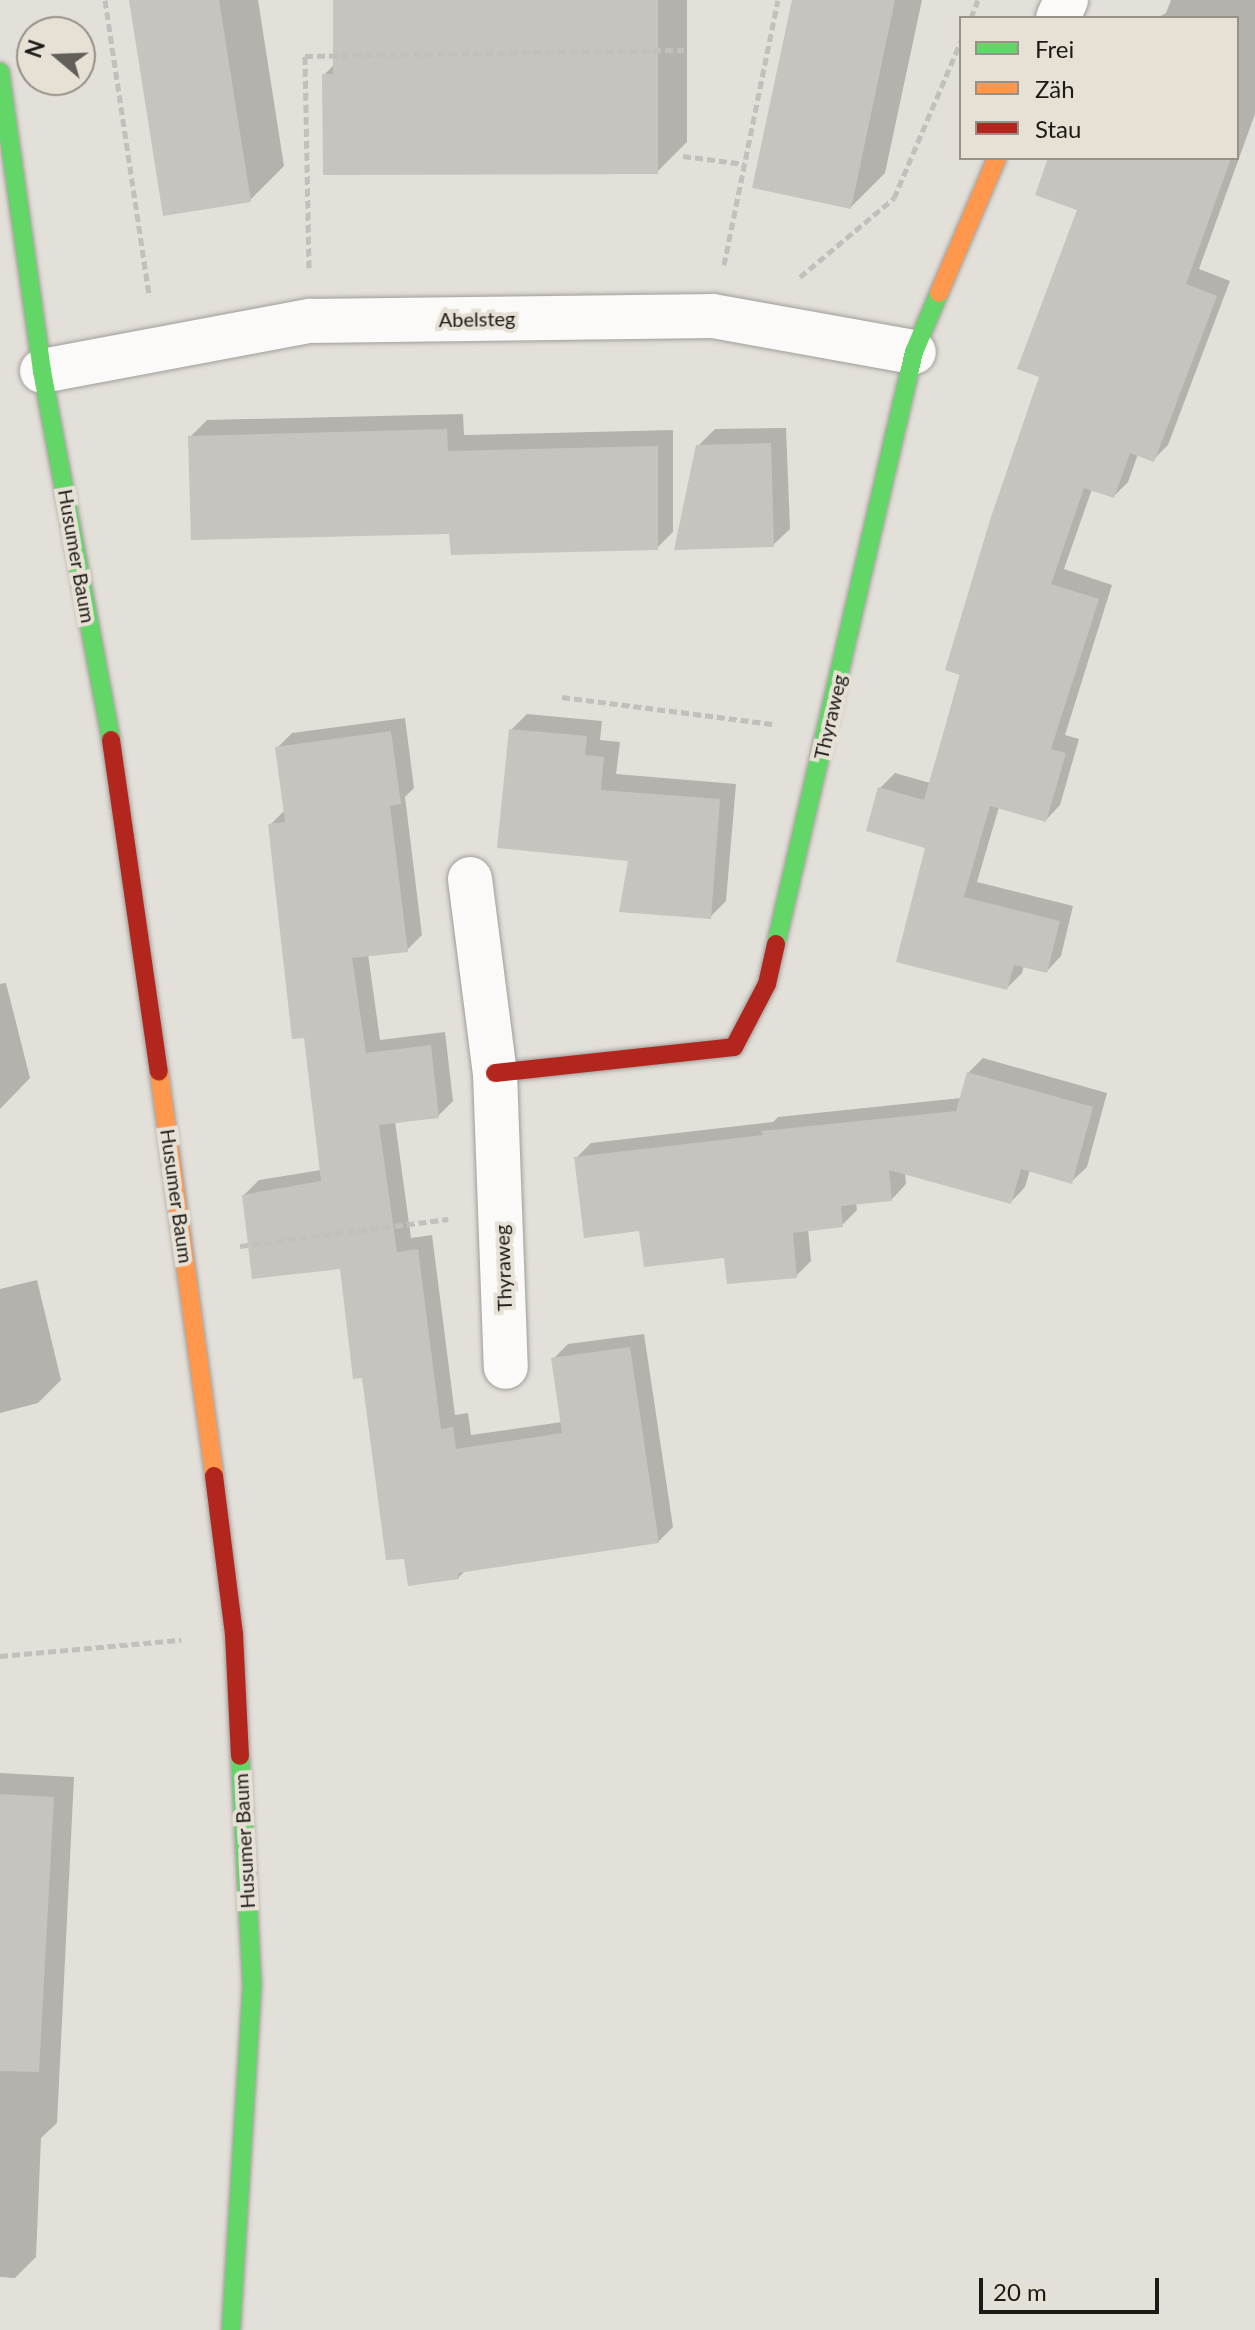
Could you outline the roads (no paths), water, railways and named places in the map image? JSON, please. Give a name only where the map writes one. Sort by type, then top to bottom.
[{"type":"street","name":"Husumer Baum","points":[[0,72],[42,371],[110,735],[186,1253],[234,1634],[252,1984],[231,2330]]},
{"type":"street","name":"Thyraweg","points":[[495,1073],[734,1047],[767,984],[914,352],[996,160]]},
{"type":"street","name":"Abelsteg","points":[[42,371],[310,321],[713,316],[914,352]]},
{"type":"street","name":"Thyraweg","points":[[470,879],[495,1073],[506,1367]]}]
